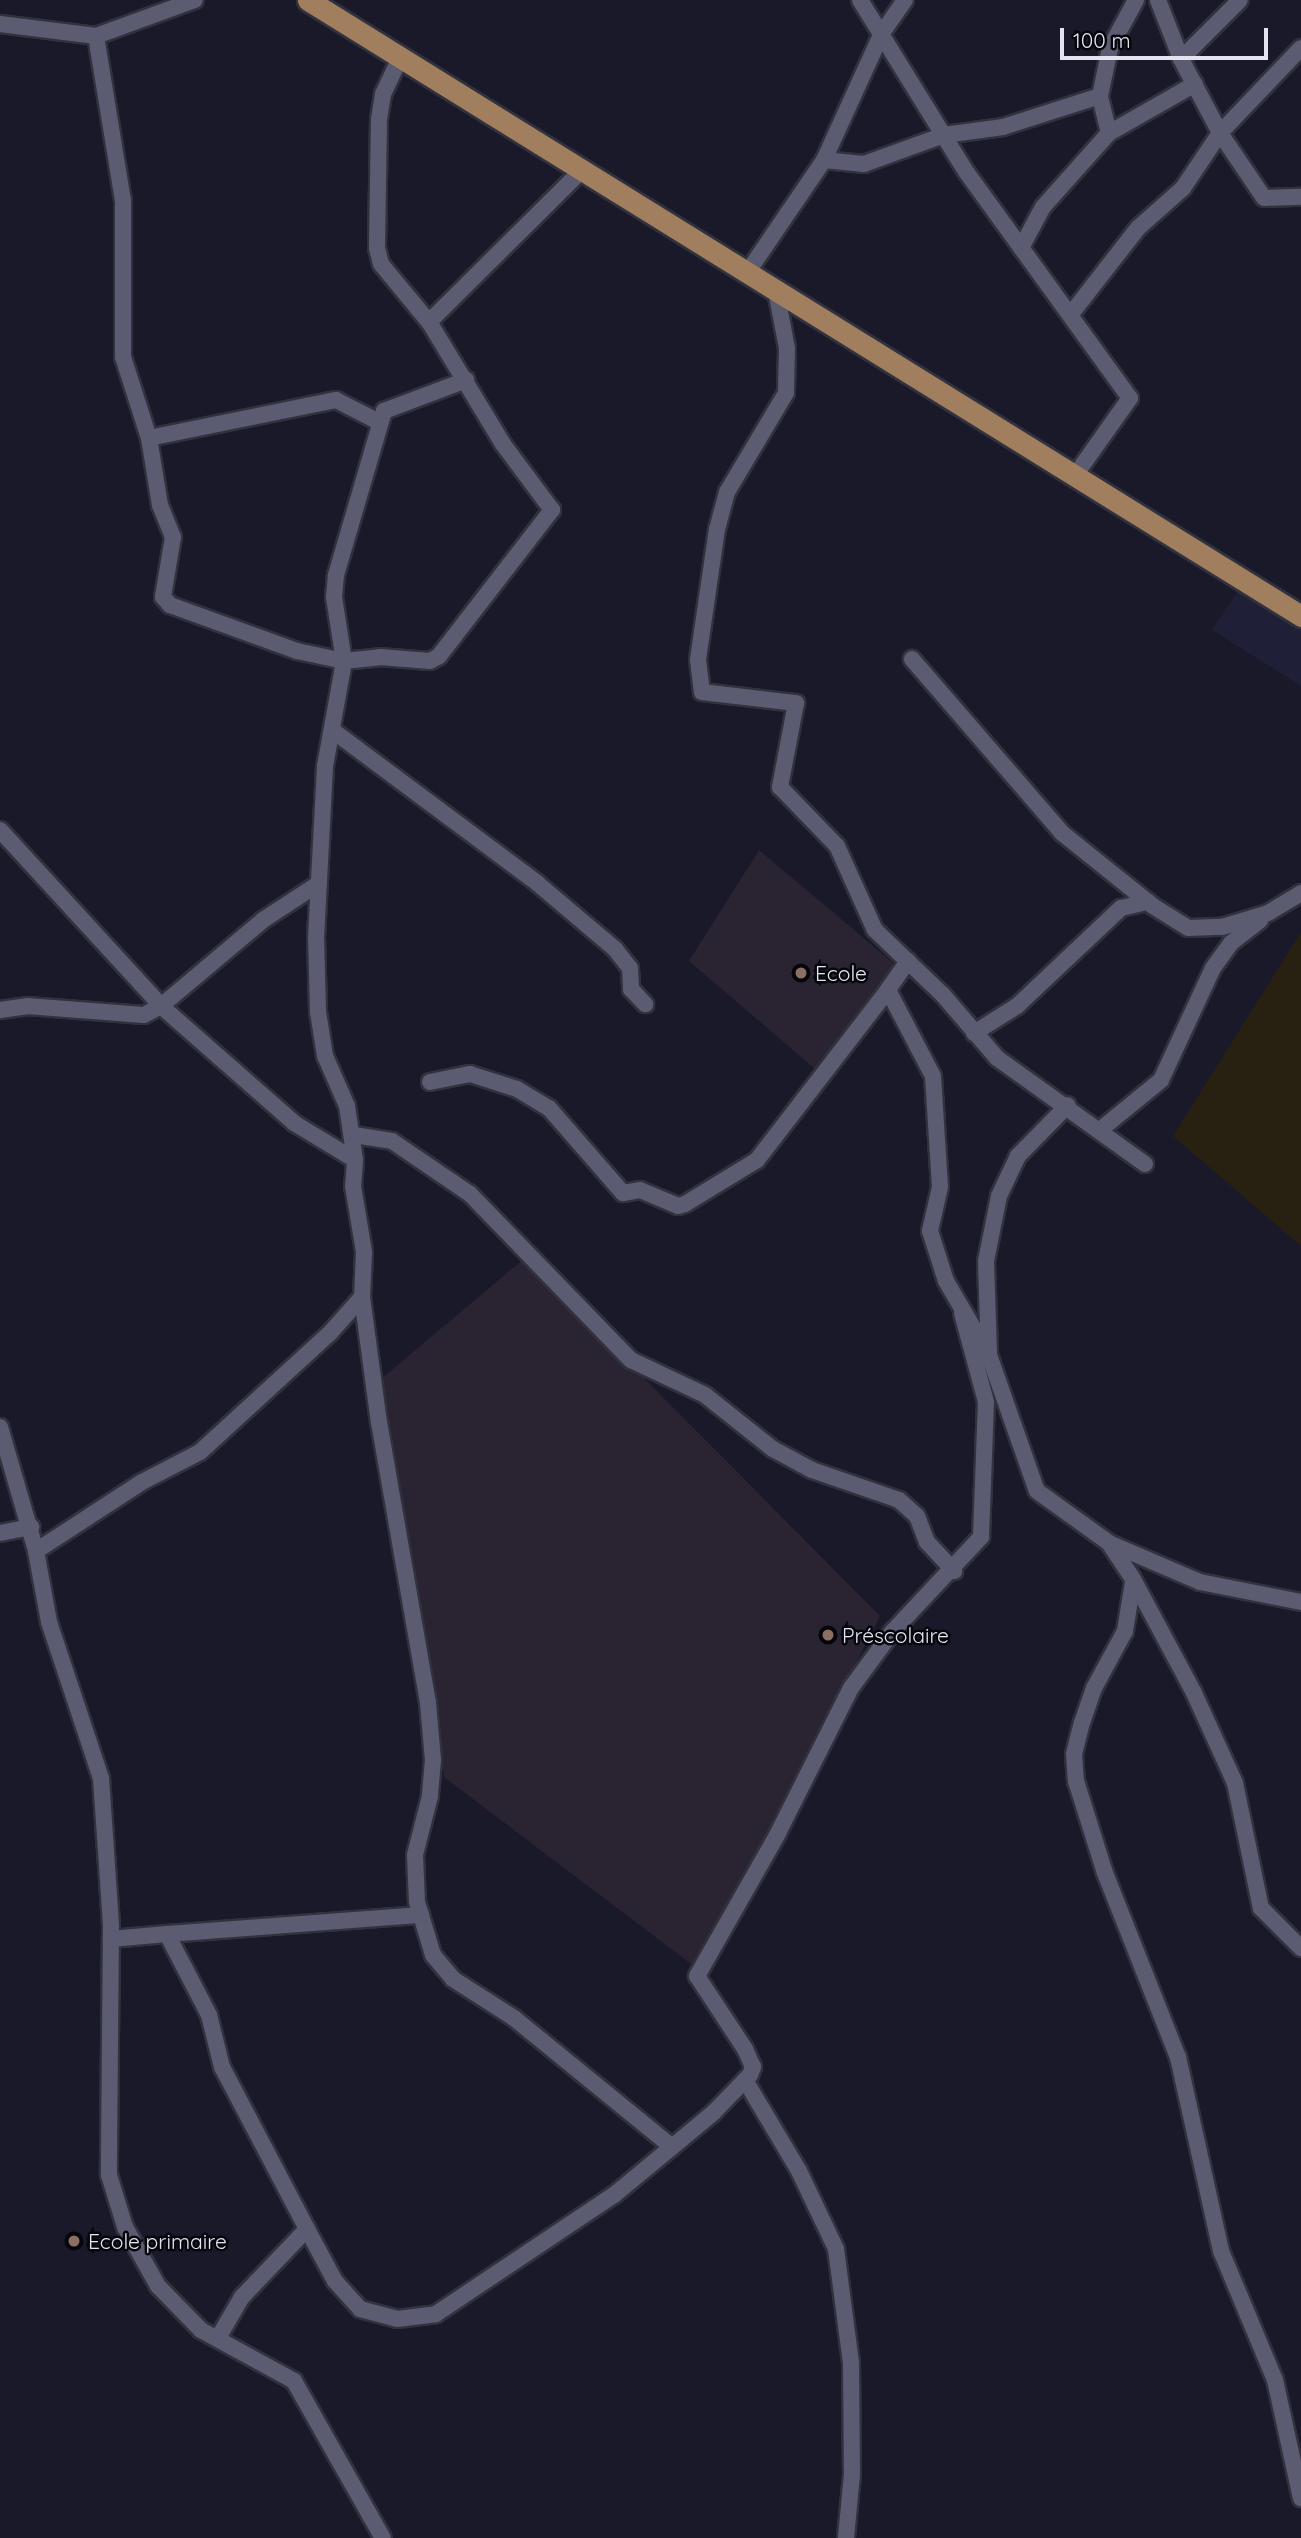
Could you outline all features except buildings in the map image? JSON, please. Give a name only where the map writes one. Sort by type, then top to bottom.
[{"type":"main road","points":[[308,0],[1301,616]]},
{"type":"street","points":[[0,24],[96,36],[195,0]]},
{"type":"street","points":[[860,0],[944,135],[1021,248],[1130,398],[1076,474]]},
{"type":"street","points":[[887,0],[891,17]]},
{"type":"street","points":[[747,273],[824,160],[882,33],[905,0]]},
{"type":"street","points":[[1158,0],[1181,59],[1220,133],[1264,198],[1301,197]]},
{"type":"street","points":[[1181,59],[1240,0]]},
{"type":"street","points":[[1109,133],[1101,96],[1110,47],[1130,2]]},
{"type":"street","points":[[96,36],[122,200],[123,357],[149,438],[154,484],[173,537],[163,597],[170,605],[297,651],[344,661],[380,657],[430,661],[439,656],[552,510],[503,444],[429,323],[381,264],[377,248],[379,119],[383,94],[401,57]]},
{"type":"street","points":[[1071,314],[1138,228],[1199,169],[1220,133],[1301,48]]},
{"type":"street","points":[[1021,248],[1043,207],[1109,133],[1195,84]]},
{"type":"street","points":[[824,160],[864,164],[944,135],[1003,127],[1101,96]]},
{"type":"street","points":[[429,323],[581,171]]},
{"type":"street","points":[[776,291],[787,348],[786,393],[727,492],[698,660],[702,692],[796,703],[780,787],[836,846],[875,930],[908,961],[997,1058],[1068,1105],[1145,1164]]},
{"type":"street","points":[[466,380],[398,402],[384,411],[379,422],[365,487],[336,575],[334,597],[344,661],[332,730],[318,884],[320,1037],[354,1135],[352,1186],[364,1252],[362,1297],[379,1422],[428,1703],[433,1760],[430,1796],[415,1855],[421,1915],[433,1955],[453,1979],[514,2018],[672,2147]]},
{"type":"street","points":[[149,438],[336,400],[379,422]]},
{"type":"street","points":[[912,659],[1062,833],[1148,902],[1188,928],[1222,927],[1268,913]]},
{"type":"street","points":[[332,730],[537,883],[615,949],[630,968],[631,989],[645,1004]]},
{"type":"street","points":[[0,830],[161,1006],[294,1123],[355,1160]]},
{"type":"street","points":[[0,1010],[27,1006],[144,1015],[161,1006],[263,920],[318,884]]},
{"type":"street","points":[[1100,1130],[1161,1080],[1213,968],[1231,943],[1268,913],[1301,893]]},
{"type":"street","points":[[974,1033],[1017,1006],[1121,908],[1148,902]]},
{"type":"street","points":[[430,1082],[470,1074],[517,1089],[549,1108],[623,1194],[640,1190],[678,1206],[757,1160],[908,961]]},
{"type":"street","points":[[167,1934],[209,2015],[222,2067],[335,2281],[360,2309],[397,2319],[436,2314],[614,2195],[672,2147],[745,2080],[753,2067],[745,2049],[697,1976],[777,1835],[851,1688],[893,1631],[954,1570],[981,1537],[986,1402],[962,1314],[930,1231],[940,1188],[933,1076],[888,990]]},
{"type":"street","points":[[989,1355],[986,1261],[999,1196],[1018,1156],[1068,1105]]},
{"type":"street","points":[[354,1135],[392,1141],[470,1194],[631,1360],[705,1395],[773,1449],[812,1469],[899,1500],[917,1516],[927,1542],[954,1570]]},
{"type":"street","points":[[37,1551],[142,1482],[200,1452],[330,1333],[362,1297]]},
{"type":"street","points":[[962,1314],[989,1355],[1037,1492],[1108,1544],[1200,1582],[1301,1602]]},
{"type":"street","points":[[0,1427],[37,1551],[49,1622],[101,1778],[111,1940],[109,2175],[125,2227],[158,2286],[201,2330],[294,2381],[383,2538]]},
{"type":"street","points":[[0,1533],[30,1527]]},
{"type":"street","points":[[1108,1544],[1133,1580],[1194,1693],[1235,1783],[1261,1908],[1301,1948]]},
{"type":"street","points":[[1133,1580],[1125,1632],[1094,1688],[1082,1722],[1074,1754],[1076,1781],[1105,1873],[1178,2057],[1222,2251],[1275,2380],[1301,2498]]},
{"type":"street","points":[[111,1940],[421,1915]]},
{"type":"street","points":[[745,2080],[799,2171],[836,2249],[851,2363],[852,2474],[846,2538]]},
{"type":"street","points":[[218,2338],[242,2297],[307,2229]]},
{"type":"shaded area","points":[[1245,580],[1301,616],[1301,686],[1212,630]]},
{"type":"shaded area","points":[[759,850],[898,967],[820,1073],[689,961]]},
{"type":"shaded area","points":[[1301,932],[1301,1246],[1173,1136]]},
{"type":"shaded area","points":[[525,1258],[880,1616],[699,1970],[444,1777],[381,1379]]},
{"type":"place","name":"Ecole","points":[[801,973]]},
{"type":"place","name":"Préscolaire","points":[[828,1635]]},
{"type":"place","name":"Ecole primaire","points":[[74,2241]]}]
